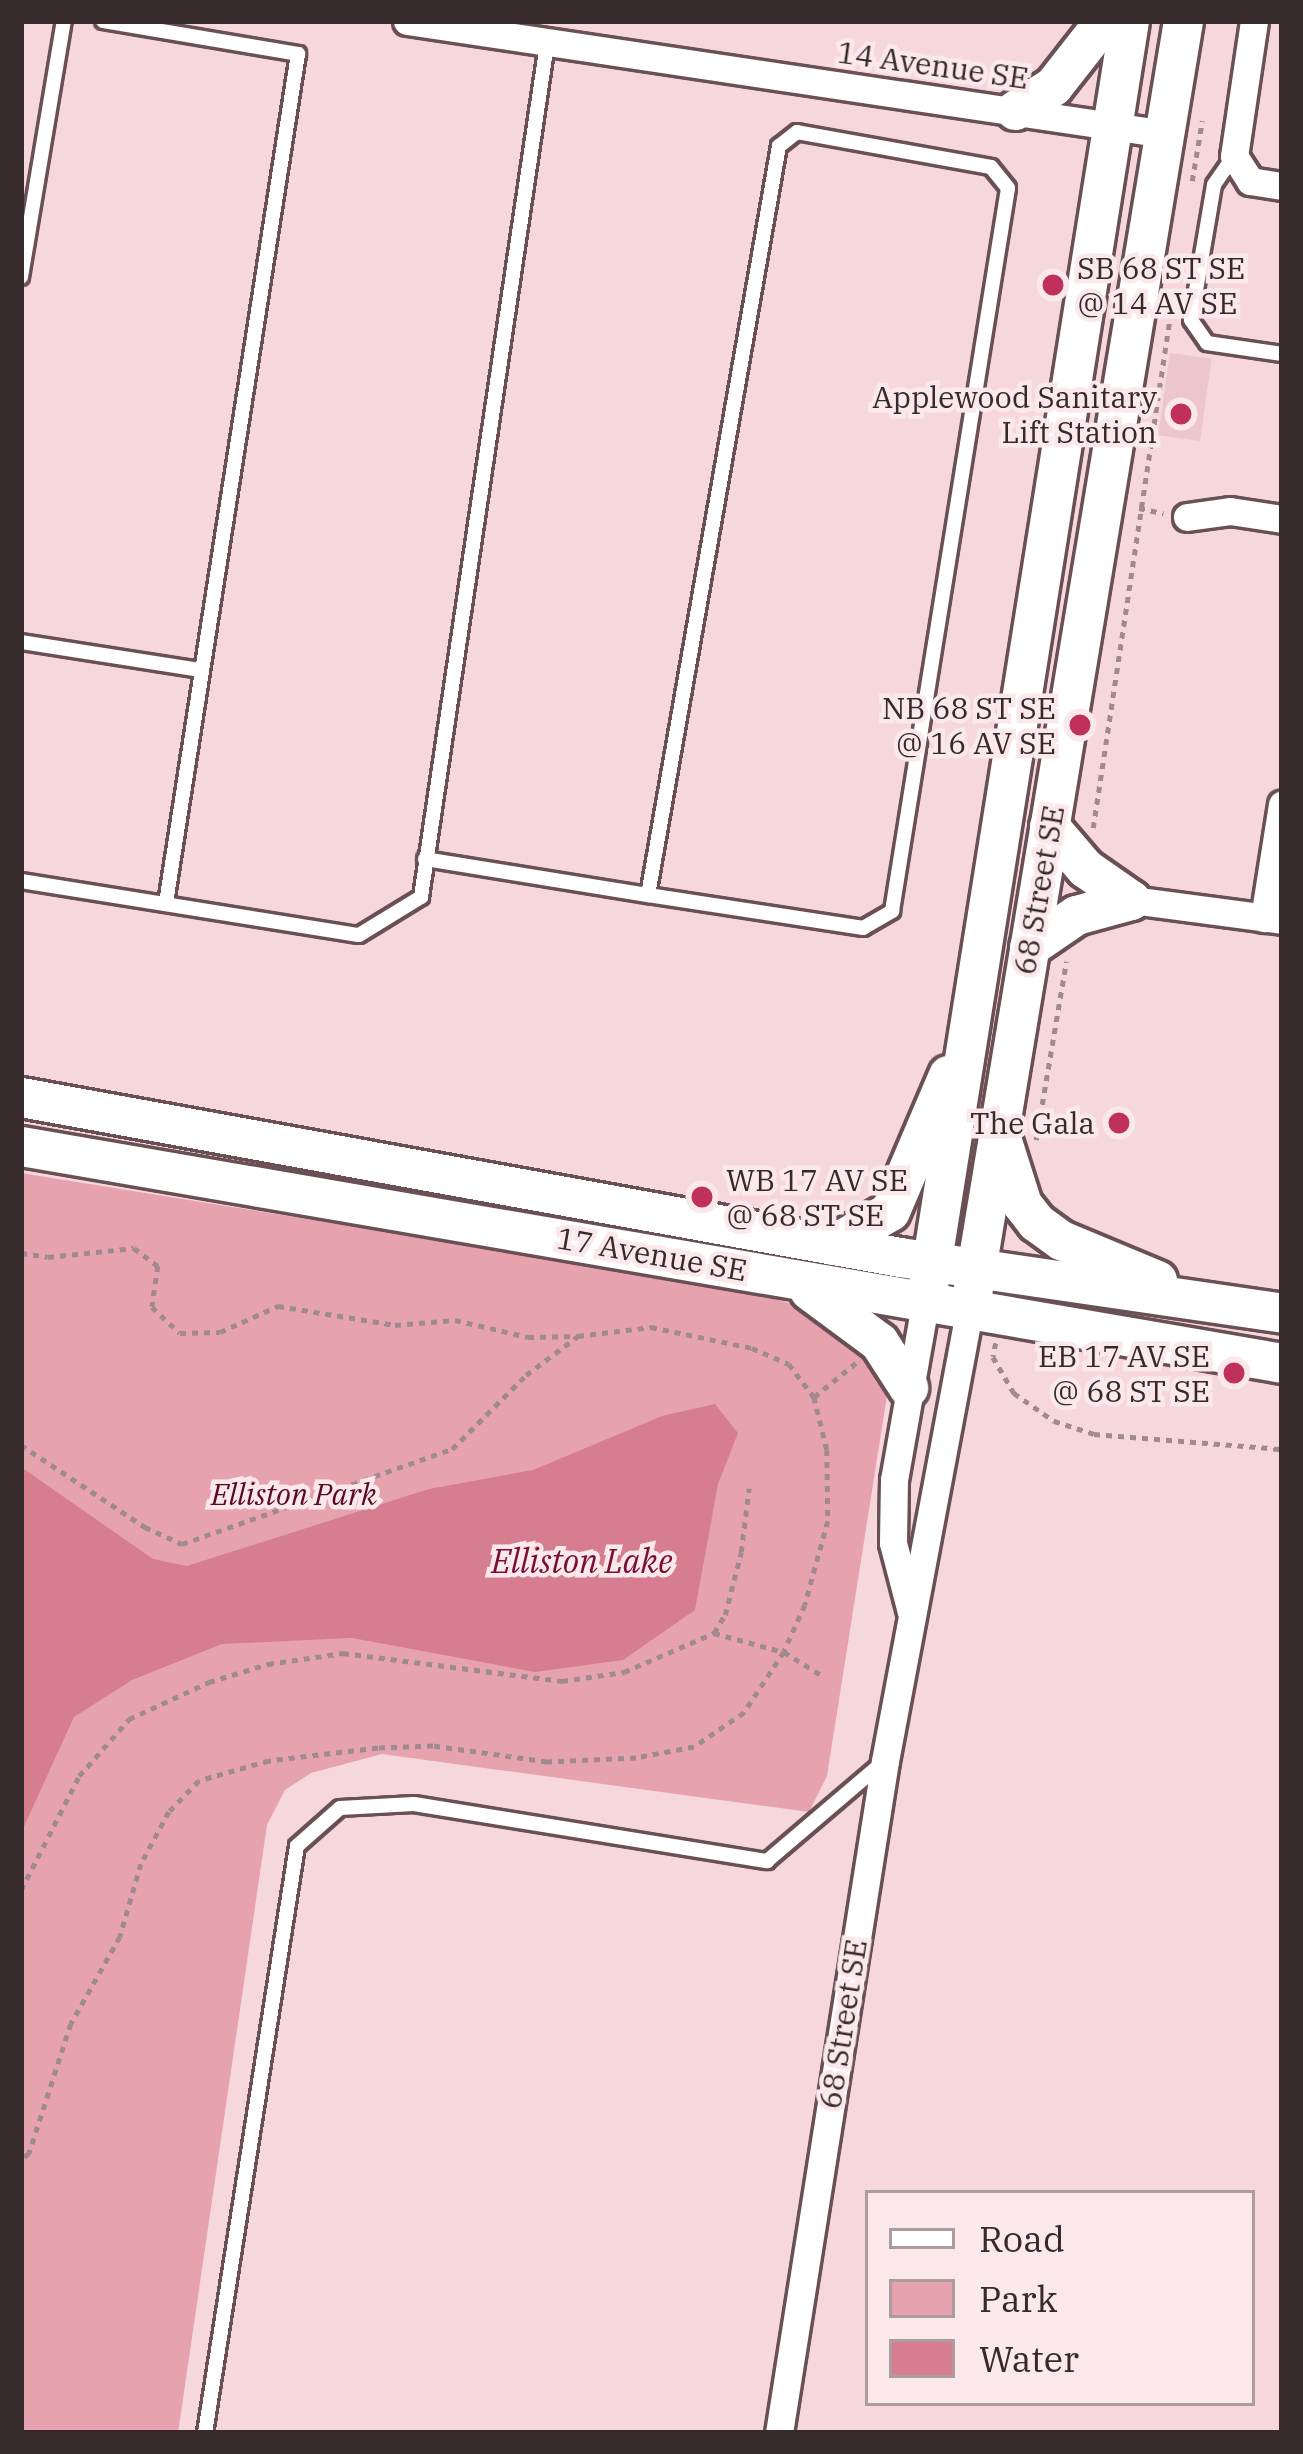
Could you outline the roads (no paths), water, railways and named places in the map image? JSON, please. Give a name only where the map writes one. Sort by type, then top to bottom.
[{"type":"main road","points":[[1015,110],[1053,86],[1104,21]]},
{"type":"main road","name":"68 Street SE","points":[[926,1304],[1129,21]]},
{"type":"main road","name":"68 Street SE","points":[[970,1312],[977,1268],[1017,1137],[1047,953],[1049,826],[1183,21]]},
{"type":"main road","points":[[1049,826],[1085,868],[1131,900]]},
{"type":"main road","points":[[1047,953],[1076,915],[1131,900]]},
{"type":"main road","points":[[832,1245],[890,1210],[971,1020]]},
{"type":"main road","name":"17 Avenue SE","points":[[21,1097],[832,1245],[1282,1313]]},
{"type":"main road","points":[[1017,1137],[1022,1204],[1036,1222],[1061,1240],[1213,1304]]},
{"type":"main road","name":"17 Avenue SE","points":[[21,1146],[1282,1363]]},
{"type":"main road","points":[[777,1275],[820,1295],[860,1325],[892,1357],[908,1387]]},
{"type":"street","name":"14 Avenue SE","points":[[407,21],[549,32],[1165,134]]},
{"type":"street","points":[[1254,21],[1234,156],[1250,181],[1282,186]]},
{"type":"street","points":[[1187,517],[1230,511],[1282,519]]},
{"type":"street","points":[[1131,900],[1273,919],[1282,804]]},
{"type":"street","name":"68 Street SE","points":[[913,1616],[893,1543],[908,1387],[926,1304]]},
{"type":"street","name":"68 Street SE","points":[[779,2433],[885,1760],[970,1312]]},
{"type":"lane","points":[[21,278],[64,21]]},
{"type":"lane","points":[[103,21],[298,54],[166,902]]},
{"type":"lane","points":[[21,881],[359,935],[421,897],[549,32]]},
{"type":"lane","points":[[425,859],[648,895],[863,928],[892,911],[1008,188],[992,166],[796,132],[779,146],[648,895]]},
{"type":"lane","points":[[1234,156],[1214,185],[1190,320],[1207,343],[1282,354]]},
{"type":"lane","points":[[21,642],[199,670]]},
{"type":"lane","points":[[205,2433],[298,1846],[340,1808],[414,1804],[767,1861],[885,1760]]},
{"type":"water","name":"Elliston Lake","points":[[715,1404],[738,1433],[718,1484],[695,1610],[623,1660],[535,1672],[352,1638],[222,1644],[132,1680],[74,1717],[21,1833],[21,1467],[153,1559],[187,1566],[429,1489],[533,1470],[662,1416]]},
{"type":"place","name":"SB 68 ST SE @ 14 AV SE","points":[[1053,285]]},
{"type":"place","name":"Applewood Sanitary Lift Station","points":[[1181,414]]},
{"type":"place","name":"NB 68 ST SE @ 16 AV SE","points":[[1080,725]]},
{"type":"place","name":"The Gala","points":[[1119,1123]]},
{"type":"place","name":"WB 17 AV SE @ 68 ST SE","points":[[702,1197]]},
{"type":"place","name":"EB 17 AV SE @ 68 ST SE","points":[[1234,1373]]},
{"type":"park label","name":"Elliston Park","points":[[294,1494]]}]
